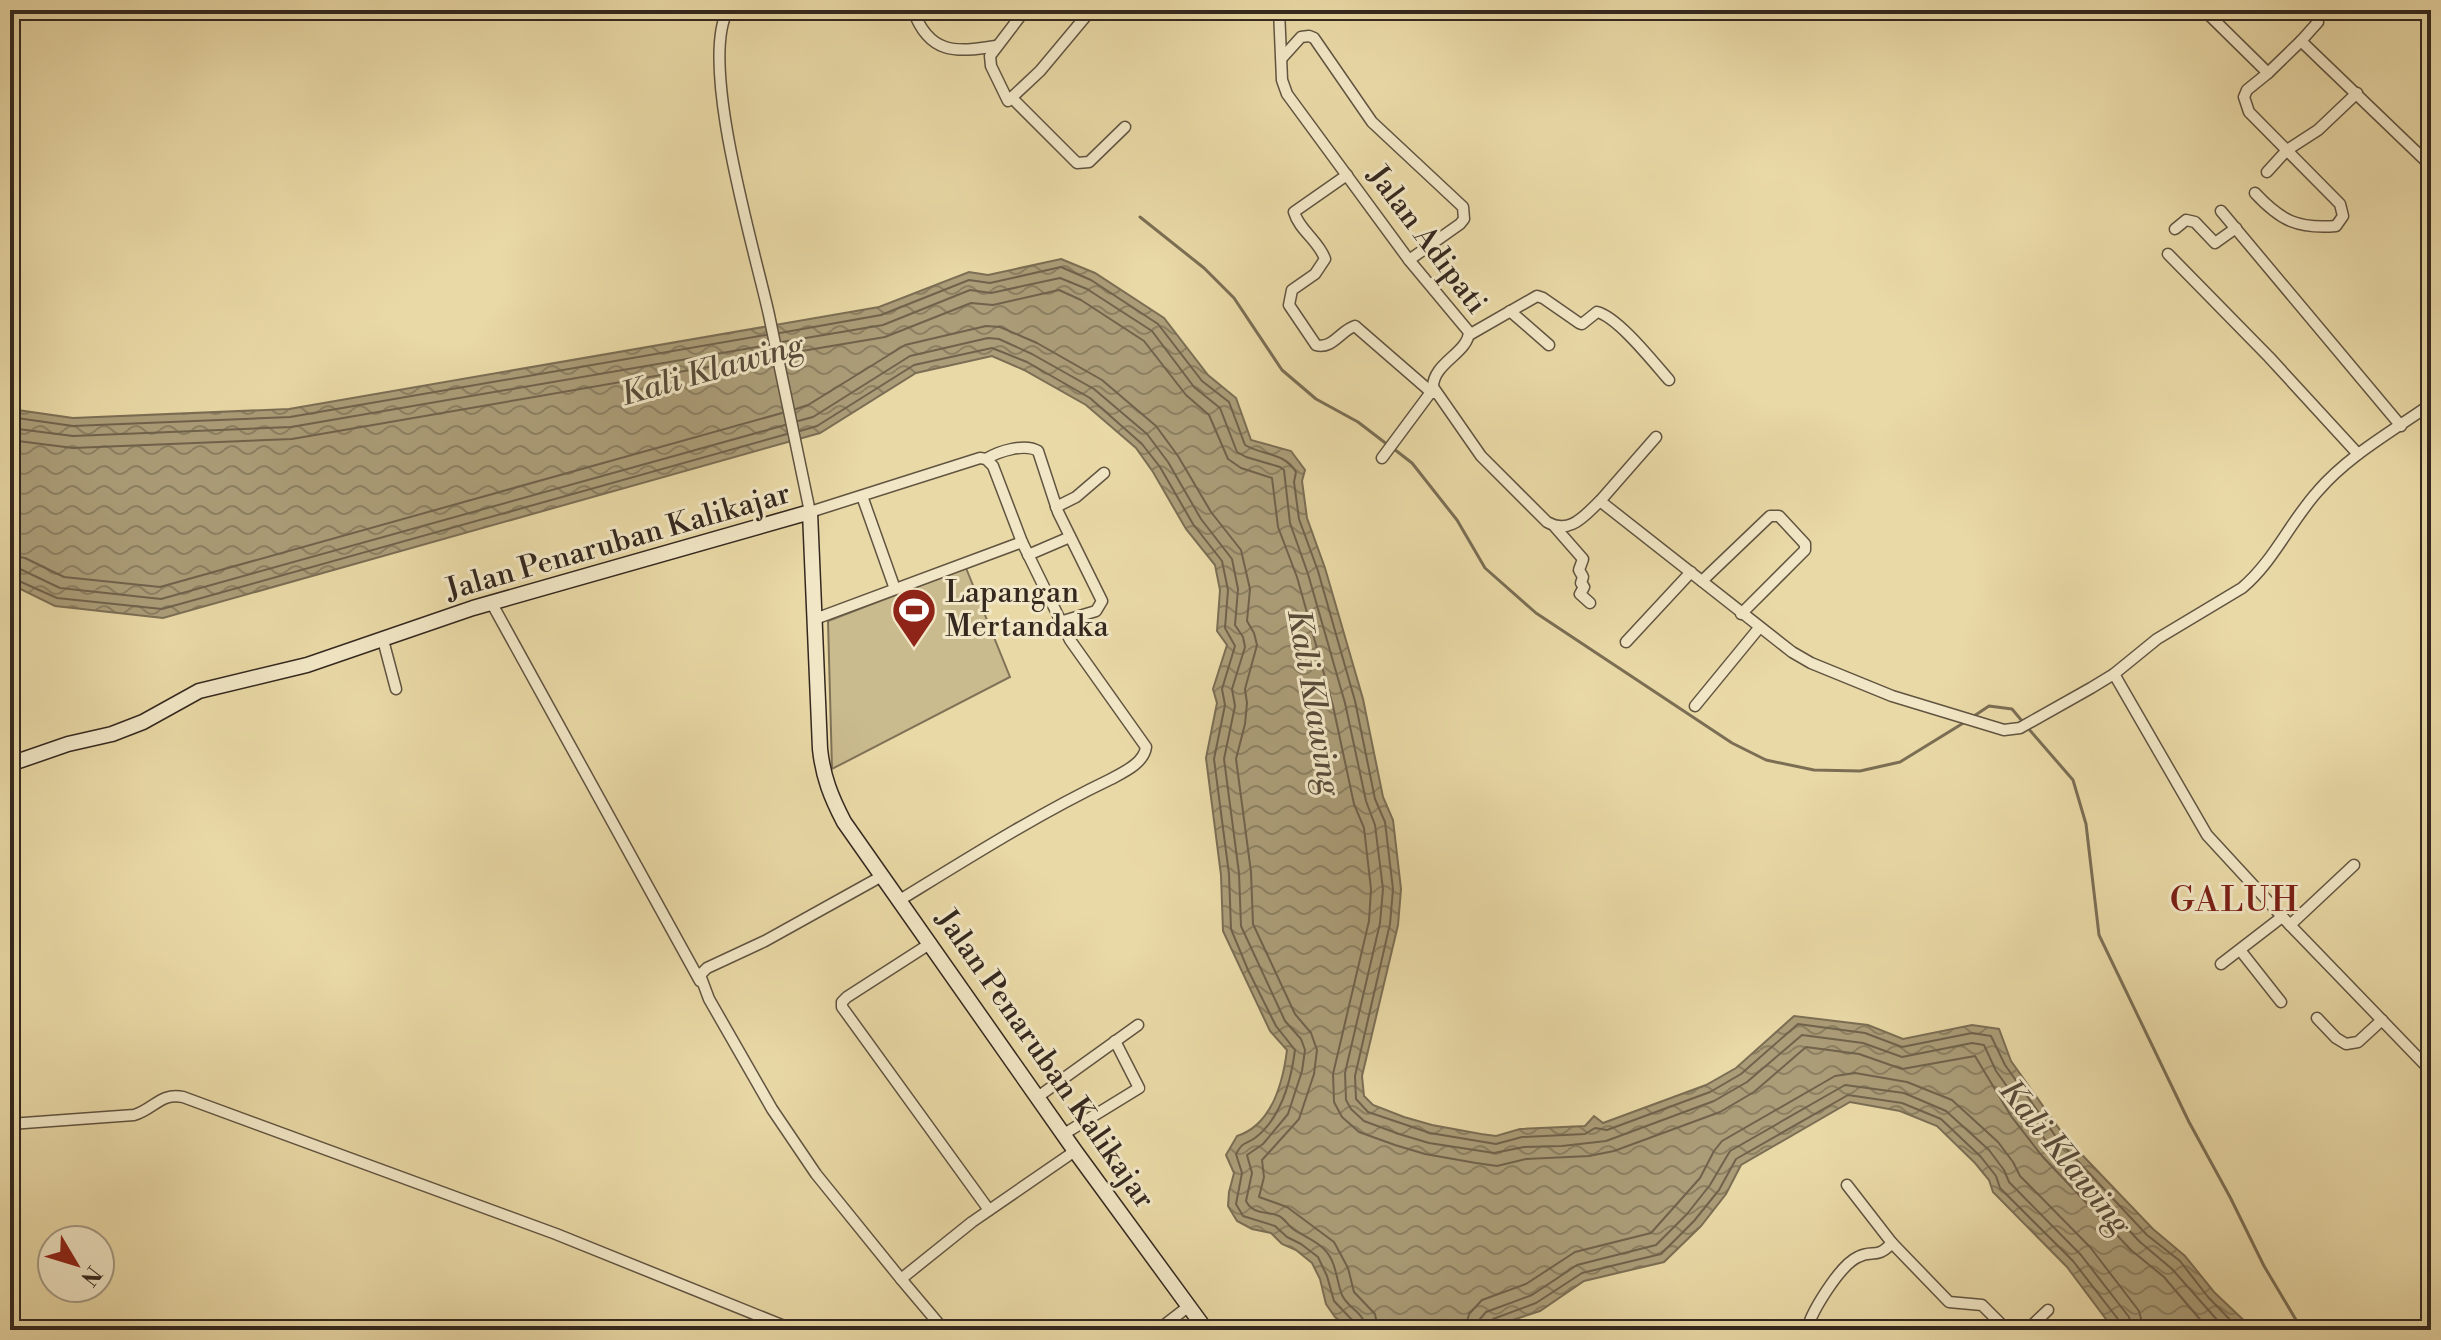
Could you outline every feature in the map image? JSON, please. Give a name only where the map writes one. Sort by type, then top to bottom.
[{"type":"street","points":[[728,10],[719,35],[722,93],[734,162],[810,512],[980,458],[986,459],[993,466],[1022,542],[1060,622],[1078,654],[1143,740],[1146,752],[1124,772],[1053,807],[900,900]]},
{"type":"street","points":[[913,10],[919,28],[933,42],[946,48],[958,51],[996,46]]},
{"type":"street","points":[[1025,10],[990,56],[991,66],[1007,100],[1055,55],[1091,10]]},
{"type":"street","name":"Jalan Adipati","points":[[1279,10],[1282,80],[1287,94],[1409,260],[1469,335],[1468,340],[1436,374],[1433,393],[1382,458]]},
{"type":"street","points":[[2204,10],[2268,73]]},
{"type":"street","points":[[2255,193],[2275,214],[2301,225],[2336,226],[2344,211],[2249,112],[2244,102],[2247,90],[2318,22],[2314,10]]},
{"type":"street","points":[[1282,58],[1301,37],[1314,38],[1372,122],[1463,207],[1464,219],[1460,224],[1409,260]]},
{"type":"street","points":[[2301,41],[2431,166]]},
{"type":"street","points":[[2267,172],[2287,150],[2318,130],[2357,93]]},
{"type":"street","points":[[1012,98],[1077,163],[1089,162],[1125,127]]},
{"type":"street","points":[[1347,175],[1294,212],[1325,259],[1315,274],[1292,290],[1289,305],[1316,345],[1329,345],[1355,326],[1433,393],[1494,471],[1555,527],[1583,559],[1579,570],[1584,587],[1580,594],[1590,603]]},
{"type":"street","points":[[2221,211],[2401,426]]},
{"type":"street","points":[[2175,229],[2186,220],[2193,221],[2215,243],[2236,228]]},
{"type":"street","points":[[2168,254],[2358,454]]},
{"type":"street","points":[[1469,335],[1537,296],[1582,324],[1601,312],[1634,341],[1669,380]]},
{"type":"street","points":[[1510,311],[1538,332],[1549,345]]},
{"type":"street","points":[[1600,501],[1803,660],[1892,696],[2009,731],[2038,718],[2114,674],[2157,639],[2242,588],[2254,578],[2316,492],[2358,454],[2431,404]]},
{"type":"street","points":[[1555,527],[1572,526],[1600,501],[1656,437]]},
{"type":"street","points":[[986,459],[1000,452],[1035,448],[1056,507],[1102,601],[1096,611],[1060,622]]},
{"type":"street","points":[[1056,507],[1076,497],[1104,473]]},
{"type":"street","points":[[862,496],[895,589]]},
{"type":"street","name":"Jalan Penaruban Kalikajar","points":[[10,764],[143,722],[199,691],[307,665],[491,602],[810,512],[820,749],[824,779],[844,822],[1075,1151],[1206,1330]]},
{"type":"street","points":[[1702,581],[1770,516],[1779,516],[1805,544],[1805,550],[1741,614]]},
{"type":"street","points":[[1028,555],[1070,537]]},
{"type":"street","points":[[815,619],[1022,542]]},
{"type":"street","points":[[1626,642],[1691,572]]},
{"type":"street","points":[[491,602],[772,1109],[835,1199],[944,1330]]},
{"type":"street","points":[[1695,706],[1759,628]]},
{"type":"street","points":[[383,640],[396,689]]},
{"type":"street","points":[[2114,674],[2200,825],[2286,921],[2431,1071]]},
{"type":"street","points":[[2221,964],[2286,921],[2354,865]]},
{"type":"street","points":[[700,981],[702,971],[707,968],[765,941],[882,876]]},
{"type":"street","points":[[931,943],[847,997],[842,1007],[989,1210]]},
{"type":"street","points":[[2240,950],[2281,1002]]},
{"type":"street","points":[[2317,1018],[2346,1044],[2358,1042],[2382,1020]]},
{"type":"street","points":[[1039,1096],[1138,1025]]},
{"type":"street","points":[[1064,1134],[1139,1088],[1115,1041]]},
{"type":"street","points":[[10,1124],[134,1115],[144,1112],[165,1097],[183,1097],[556,1234],[794,1330]]},
{"type":"street","points":[[901,1279],[989,1210],[1075,1151]]},
{"type":"street","points":[[1847,1185],[1892,1243],[1949,1302],[1982,1305],[2007,1330]]},
{"type":"street","points":[[1807,1330],[1835,1279],[1856,1257],[1878,1255],[1892,1243]]},
{"type":"street","points":[[1158,1330],[1189,1306]]},
{"type":"street","points":[[2027,1330],[2048,1310]]},
{"type":"shaded area","name":"Lapangan Mertandaka","points":[[966,568],[1010,677],[832,769],[828,621]]},
{"type":"water","name":"Kali Klawing","points":[[1061,259],[1095,273],[1164,318],[1208,375],[1236,398],[1251,440],[1291,451],[1305,470],[1302,481],[1307,518],[1325,568],[1363,699],[1383,797],[1393,820],[1401,889],[1398,925],[1362,1076],[1364,1096],[1373,1105],[1432,1125],[1496,1136],[1520,1129],[1585,1126],[1594,1116],[1603,1123],[1706,1085],[1736,1068],[1794,1016],[1868,1025],[1903,1039],[1972,1025],[1999,1029],[2011,1061],[2065,1137],[2153,1229],[2185,1256],[2214,1292],[2254,1330],[2117,1330],[2067,1267],[1993,1192],[1989,1180],[1975,1163],[1937,1126],[1900,1111],[1850,1102],[1741,1165],[1726,1194],[1701,1226],[1664,1262],[1584,1281],[1540,1311],[1482,1330],[1352,1330],[1335,1317],[1326,1304],[1320,1279],[1312,1263],[1271,1233],[1252,1229],[1237,1221],[1228,1206],[1234,1173],[1226,1155],[1237,1136],[1259,1122],[1274,1101],[1287,1050],[1270,1031],[1223,931],[1221,875],[1206,758],[1217,703],[1213,689],[1227,645],[1217,631],[1220,590],[1215,565],[1186,529],[1136,448],[1086,405],[992,356],[916,373],[820,433],[163,618],[55,606],[10,584],[10,409],[73,418],[289,409],[879,307],[969,272],[988,275]]},
{"type":"waterway","points":[[1140,217],[1204,268],[1234,298],[1282,370],[1316,399],[1358,422],[1388,445]]},
{"type":"waterway","points":[[1394,449],[1412,463],[1457,520],[1485,568],[1536,613],[1732,743],[1766,760],[1814,770],[1860,771],[1900,762],[1965,722]]},
{"type":"waterway","points":[[1971,718],[1989,706],[2012,709],[2022,721]]},
{"type":"waterway","points":[[2027,727],[2073,780],[2086,824],[2099,935],[2189,1122],[2264,1266],[2302,1330]]},
{"type":"place","name":"Lapangan Mertandaka","points":[[914,649]]},
{"type":"district","name":"GALUH","points":[[2235,901]]}]
